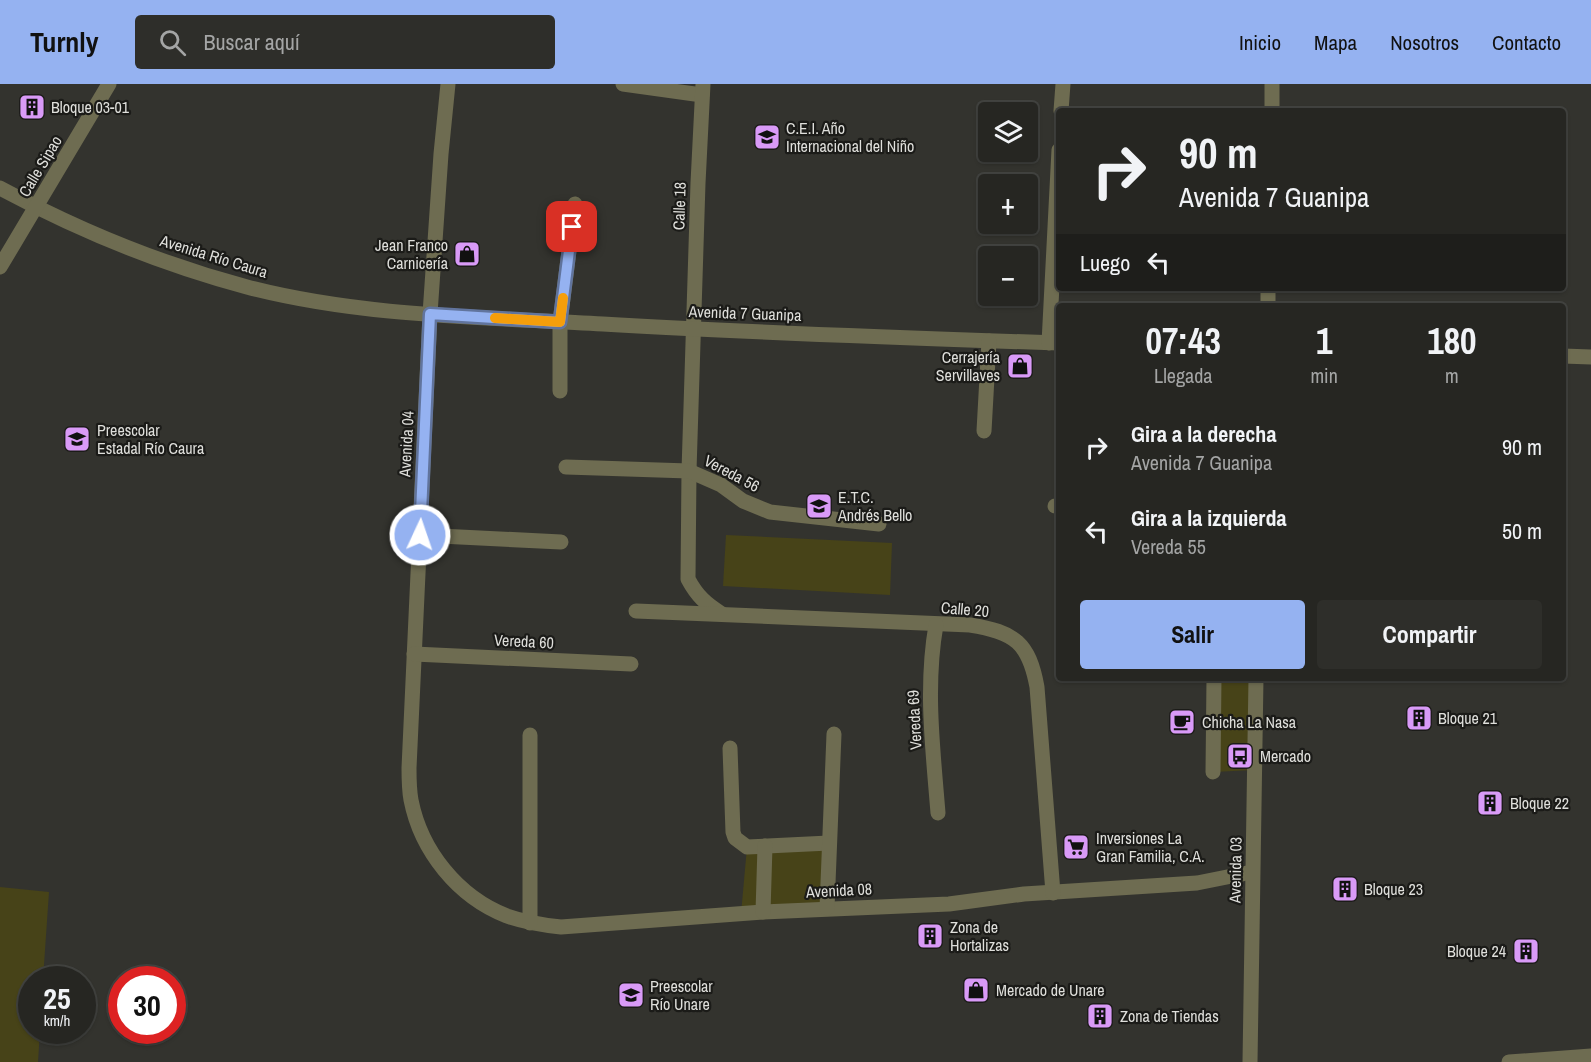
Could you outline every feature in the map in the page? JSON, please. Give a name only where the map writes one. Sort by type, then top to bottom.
[{"type":"street","name":"Calle Sipao","points":[[0,267],[110,84]]},
{"type":"street","name":"Avenida 04","points":[[444,870],[430,849],[411,800],[409,768],[430,314],[448,84]]},
{"type":"street","points":[[623,84],[703,90]]},
{"type":"street","points":[[1061,108],[1063,84]]},
{"type":"street","points":[[1272,84],[1272,108]]},
{"type":"street","name":"Calle 18","points":[[694,330],[703,90]]},
{"type":"street","name":"Avenida Río Caura","points":[[0,188],[105,238],[199,273],[248,287],[305,299],[430,314]]},
{"type":"street","points":[[560,391],[560,322],[575,204]]},
{"type":"street","points":[[1054,343],[1056,266]]},
{"type":"street","name":"Avenida 7 Guanipa","points":[[430,314],[694,330],[1054,343]]},
{"type":"street","points":[[694,330],[688,579],[696,594],[722,614]]},
{"type":"street","points":[[984,431],[989,341]]},
{"type":"street","points":[[1566,356],[1591,357]]},
{"type":"street","name":"Vereda 56","points":[[566,467],[689,471],[721,485],[743,501],[770,512],[879,524]]},
{"type":"street","points":[[420,535],[561,542]]},
{"type":"street","name":"Calle 20","points":[[636,611],[970,625],[998,631],[1013,638],[1030,658],[1037,687],[1053,893]]},
{"type":"street","name":"Vereda 69","points":[[936,625],[929,698],[938,813]]},
{"type":"street","name":"Vereda 60","points":[[414,654],[631,664]]},
{"type":"street","points":[[1213,772],[1214,681]]},
{"type":"street","name":"Avenida 03","points":[[1250,1062],[1256,681]]},
{"type":"street","points":[[827,908],[834,734]]},
{"type":"street","points":[[530,735],[530,923]]},
{"type":"street","points":[[730,748],[735,838],[747,847],[829,843]]},
{"type":"street","points":[[763,912],[765,846]]},
{"type":"street","name":"Avenida 08","points":[[444,870],[481,903],[506,916],[530,923],[561,927],[827,908],[949,904],[1024,894],[1197,883],[1252,872]]},
{"type":"street","points":[[1509,1062],[1591,1056]]},
{"type":"shaded area","points":[[726,535],[892,543],[890,595],[723,586]]},
{"type":"shaded area","points":[[1214,681],[1256,681],[1254,770],[1213,772]]},
{"type":"shaded area","points":[[829,843],[827,909],[741,914],[747,847]]},
{"type":"shaded area","points":[[0,887],[49,892],[44,966],[18,966],[18,1044],[39,1044],[38,1062],[0,1062]]},
{"type":"slow traffic","points":[[495,318],[560,322],[563,298]]},
{"type":"place","name":"Bloque 03-01","points":[[32,107]]},
{"type":"place","name":"C.E.I. Año Internacional del Niño","points":[[767,137]]},
{"type":"place","name":"Jean Franco Carnicería","points":[[467,254]]},
{"type":"place","name":"Cerrajería Servillaves","points":[[1020,366]]},
{"type":"place","name":"Preescolar Estadal Río Caura","points":[[77,439]]},
{"type":"place","name":"E.T.C. Andrés Bello","points":[[819,506]]},
{"type":"place","name":"Bloque 21","points":[[1419,718]]},
{"type":"place","name":"Chicha La Nasa","points":[[1182,722]]},
{"type":"place","name":"Mercado","points":[[1240,756]]},
{"type":"place","name":"Bloque 22","points":[[1490,803]]},
{"type":"place","name":"Inversiones La Gran Familia, C.A.","points":[[1076,847]]},
{"type":"place","name":"Bloque 23","points":[[1345,889]]},
{"type":"place","name":"Zona de Hortalizas","points":[[930,936]]},
{"type":"place","name":"Bloque 24","points":[[1526,951]]},
{"type":"place","name":"Mercado de Unare","points":[[976,990]]},
{"type":"place","name":"Preescolar Río Unare","points":[[631,995]]},
{"type":"place","name":"Zona de Tiendas","points":[[1100,1016]]},
{"type":"route","points":[[420,535],[430,314],[560,322],[572,227]]}]
